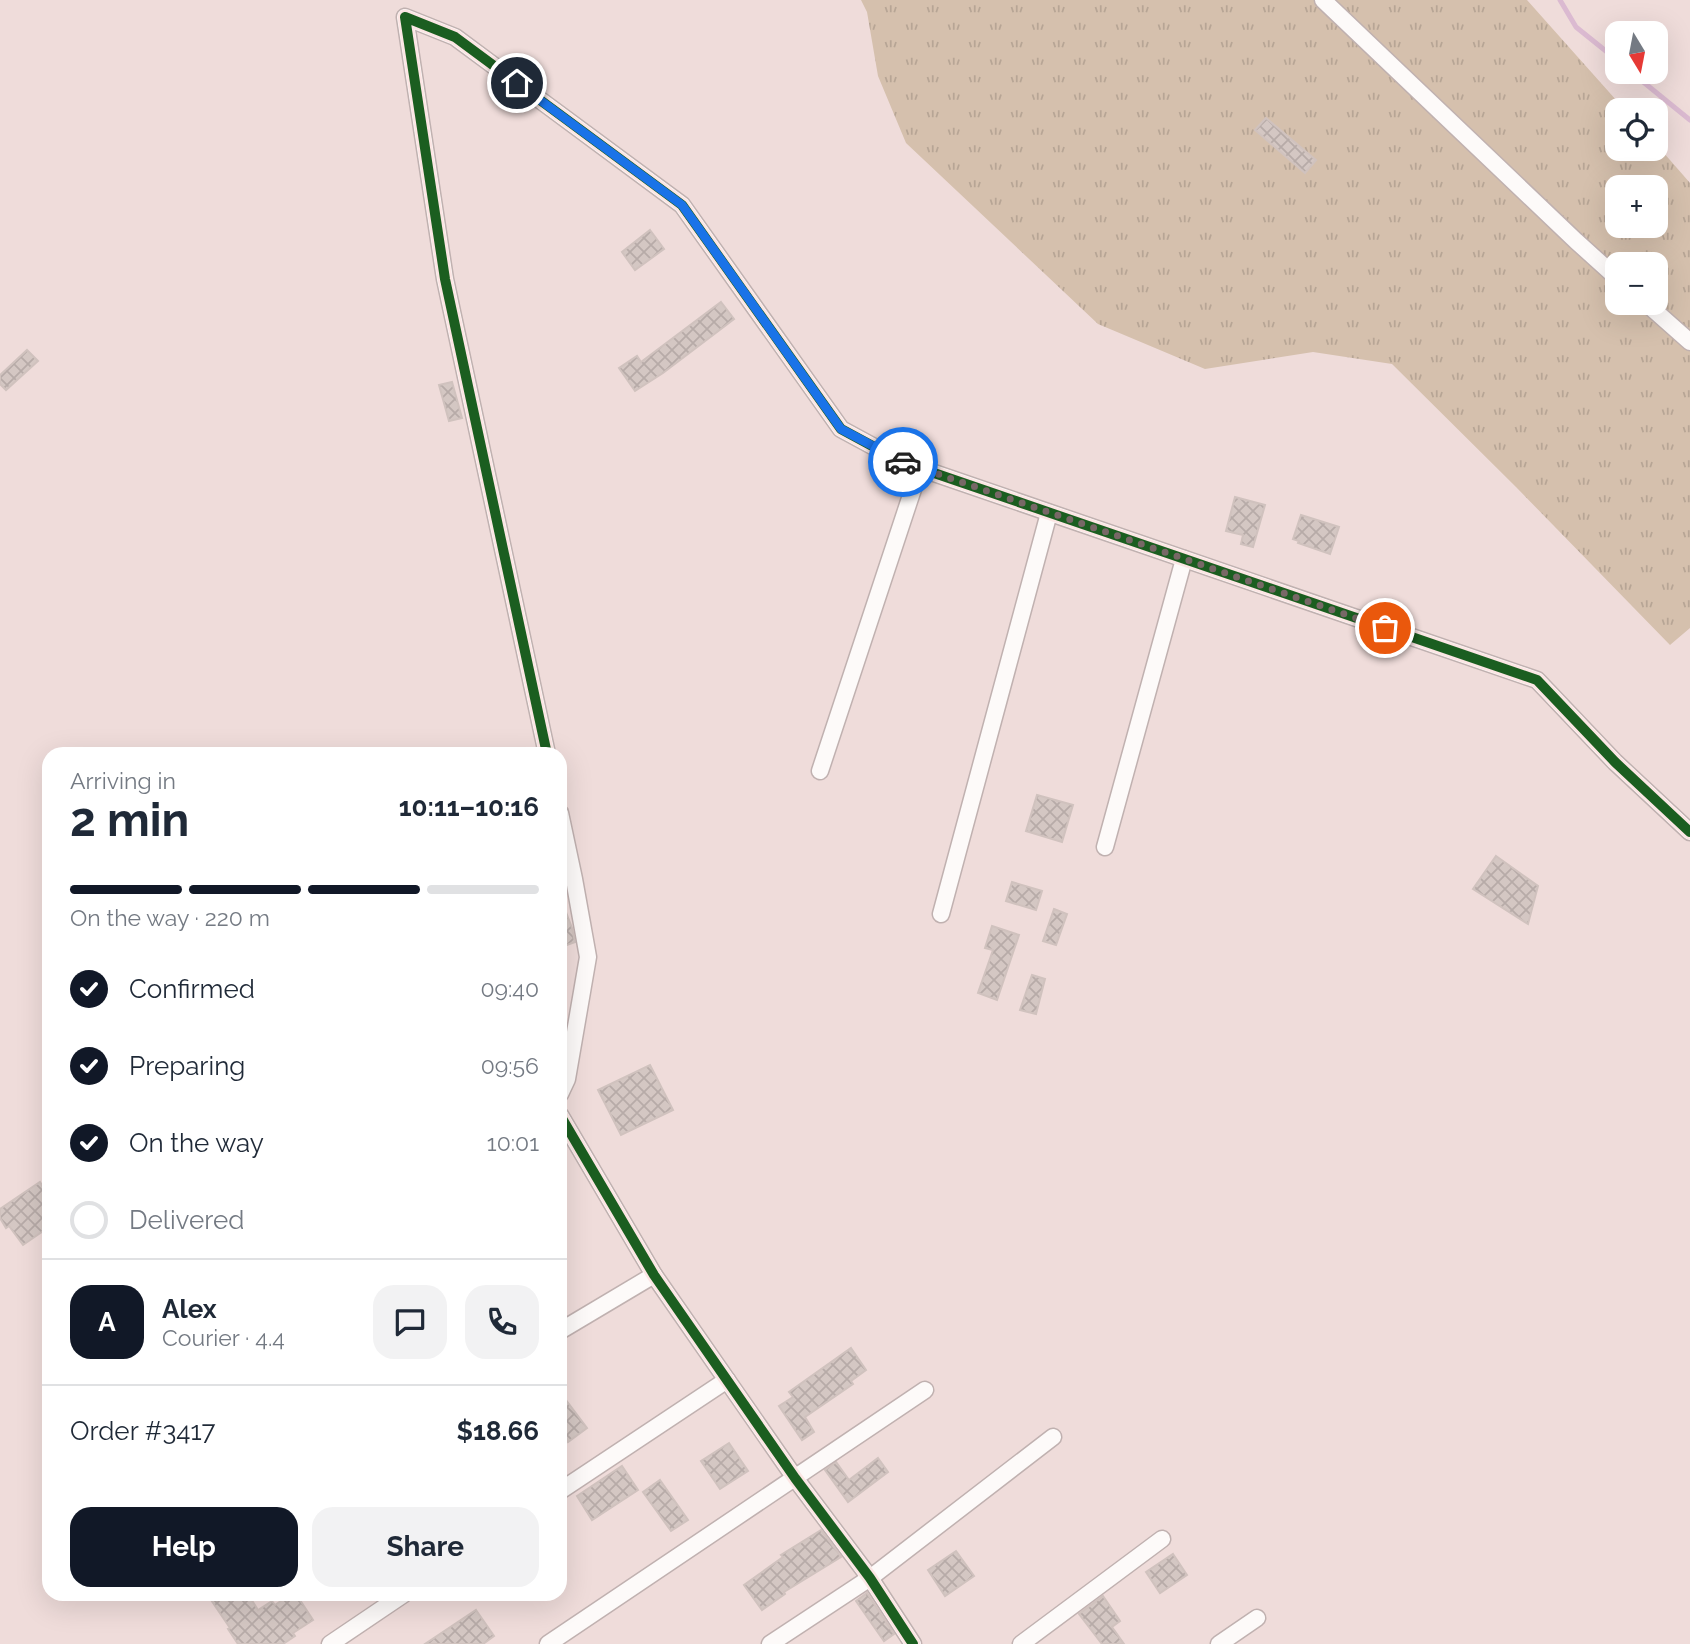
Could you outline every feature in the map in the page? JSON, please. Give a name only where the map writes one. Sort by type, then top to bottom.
[{"type":"street","points":[[1322,0],[1605,267]]},
{"type":"street","points":[[545,747],[445,279],[405,17],[455,37],[682,205],[841,429],[902,462],[1536,680],[1615,762],[1690,832]]},
{"type":"street","points":[[1660,315],[1690,342]]},
{"type":"street","points":[[820,771],[920,468]]},
{"type":"street","points":[[941,914],[1049,513]]},
{"type":"street","points":[[1105,847],[1184,559]]},
{"type":"street","points":[[567,846],[588,957],[567,1079]]},
{"type":"street","points":[[567,1127],[654,1275],[795,1478],[870,1578],[913,1644]]},
{"type":"street","points":[[567,1327],[654,1275]]},
{"type":"street","points":[[567,1486],[727,1380]]},
{"type":"street","points":[[548,1644],[925,1390]]},
{"type":"street","points":[[770,1644],[870,1578],[1054,1437]]},
{"type":"street","points":[[1021,1644],[1162,1539]]},
{"type":"street","points":[[330,1644],[394,1601]]},
{"type":"street","points":[[1219,1644],[1257,1618]]},
{"type":"green space","points":[[861,0],[1527,0],[1614,98],[1605,98],[1605,161],[1668,161],[1668,158],[1690,183],[1690,628],[1670,645],[1392,364],[1313,352],[1205,369],[1098,324],[906,143],[878,76],[867,12]]},
{"type":"building","points":[[1266,118],[1316,160],[1305,173],[1255,130]]},
{"type":"building","points":[[650,230],[664,249],[635,270],[622,252]]},
{"type":"building","points":[[721,302],[734,319],[635,391],[619,368],[637,356],[641,362]]},
{"type":"building","points":[[27,350],[38,361],[6,390],[0,384],[0,375]]},
{"type":"building","points":[[452,382],[462,418],[449,421],[439,385]]},
{"type":"building","points":[[1235,497],[1265,505],[1253,547],[1241,544],[1243,535],[1226,531]]},
{"type":"building","points":[[1301,515],[1339,527],[1330,554],[1293,539]]},
{"type":"building","points":[[1037,795],[1073,805],[1062,842],[1026,831]]},
{"type":"building","points":[[1496,856],[1538,886],[1528,924],[1473,889]]},
{"type":"building","points":[[1012,882],[1042,891],[1036,910],[1006,901]]},
{"type":"building","points":[[1054,909],[1067,914],[1056,945],[1043,941]]},
{"type":"building","points":[[567,915],[572,928],[575,942],[567,945]]},
{"type":"building","points":[[992,926],[1019,935],[997,1000],[978,993],[993,950],[985,948]]},
{"type":"building","points":[[1032,975],[1045,979],[1036,1014],[1020,1010]]},
{"type":"building","points":[[650,1065],[673,1110],[621,1135],[598,1090]]},
{"type":"building","points":[[40,1182],[42,1185],[42,1232],[23,1245],[9,1226],[6,1228],[0,1218],[0,1209]]},
{"type":"building","points":[[851,1348],[866,1370],[851,1381],[853,1384],[805,1417],[814,1432],[802,1440],[779,1406],[793,1397],[789,1392]]},
{"type":"building","points":[[567,1401],[587,1428],[567,1440]]},
{"type":"building","points":[[729,1443],[748,1471],[720,1489],[701,1461]]},
{"type":"building","points":[[878,1458],[888,1472],[848,1502],[825,1470],[836,1462],[849,1480]]},
{"type":"building","points":[[622,1466],[638,1490],[592,1520],[577,1496]]},
{"type":"building","points":[[660,1480],[688,1520],[671,1531],[643,1492]]},
{"type":"building","points":[[821,1530],[841,1557],[784,1592],[785,1594],[762,1610],[744,1585],[783,1557],[781,1555]]},
{"type":"building","points":[[956,1551],[974,1576],[945,1596],[928,1570]]},
{"type":"building","points":[[1173,1554],[1187,1575],[1160,1593],[1146,1572]]},
{"type":"building","points":[[867,1593],[894,1634],[884,1641],[856,1601]]},
{"type":"building","points":[[1103,1596],[1120,1621],[1112,1627],[1124,1644],[1102,1644],[1079,1614]]},
{"type":"building","points":[[212,1601],[252,1601],[258,1610],[272,1601],[275,1605],[281,1601],[301,1601],[313,1620],[293,1633],[295,1636],[283,1644],[238,1644],[228,1629],[230,1628]]},
{"type":"building","points":[[476,1610],[494,1636],[483,1644],[425,1644]]},
{"type":"waterway","points":[[1560,0],[1576,27],[1605,50]]},
{"type":"waterway","points":[[1646,84],[1690,120]]},
{"type":"cycle path","points":[[545,747],[445,279],[405,17],[455,37],[682,205],[841,429],[902,462],[1537,680],[1615,762],[1690,832]]},
{"type":"cycle path","points":[[567,1127],[654,1275],[795,1478],[870,1578],[913,1644]]},
{"type":"way so far","points":[[903,462],[1385,628]]},
{"type":"route","points":[[517,83],[682,205],[841,429],[903,462]]}]
